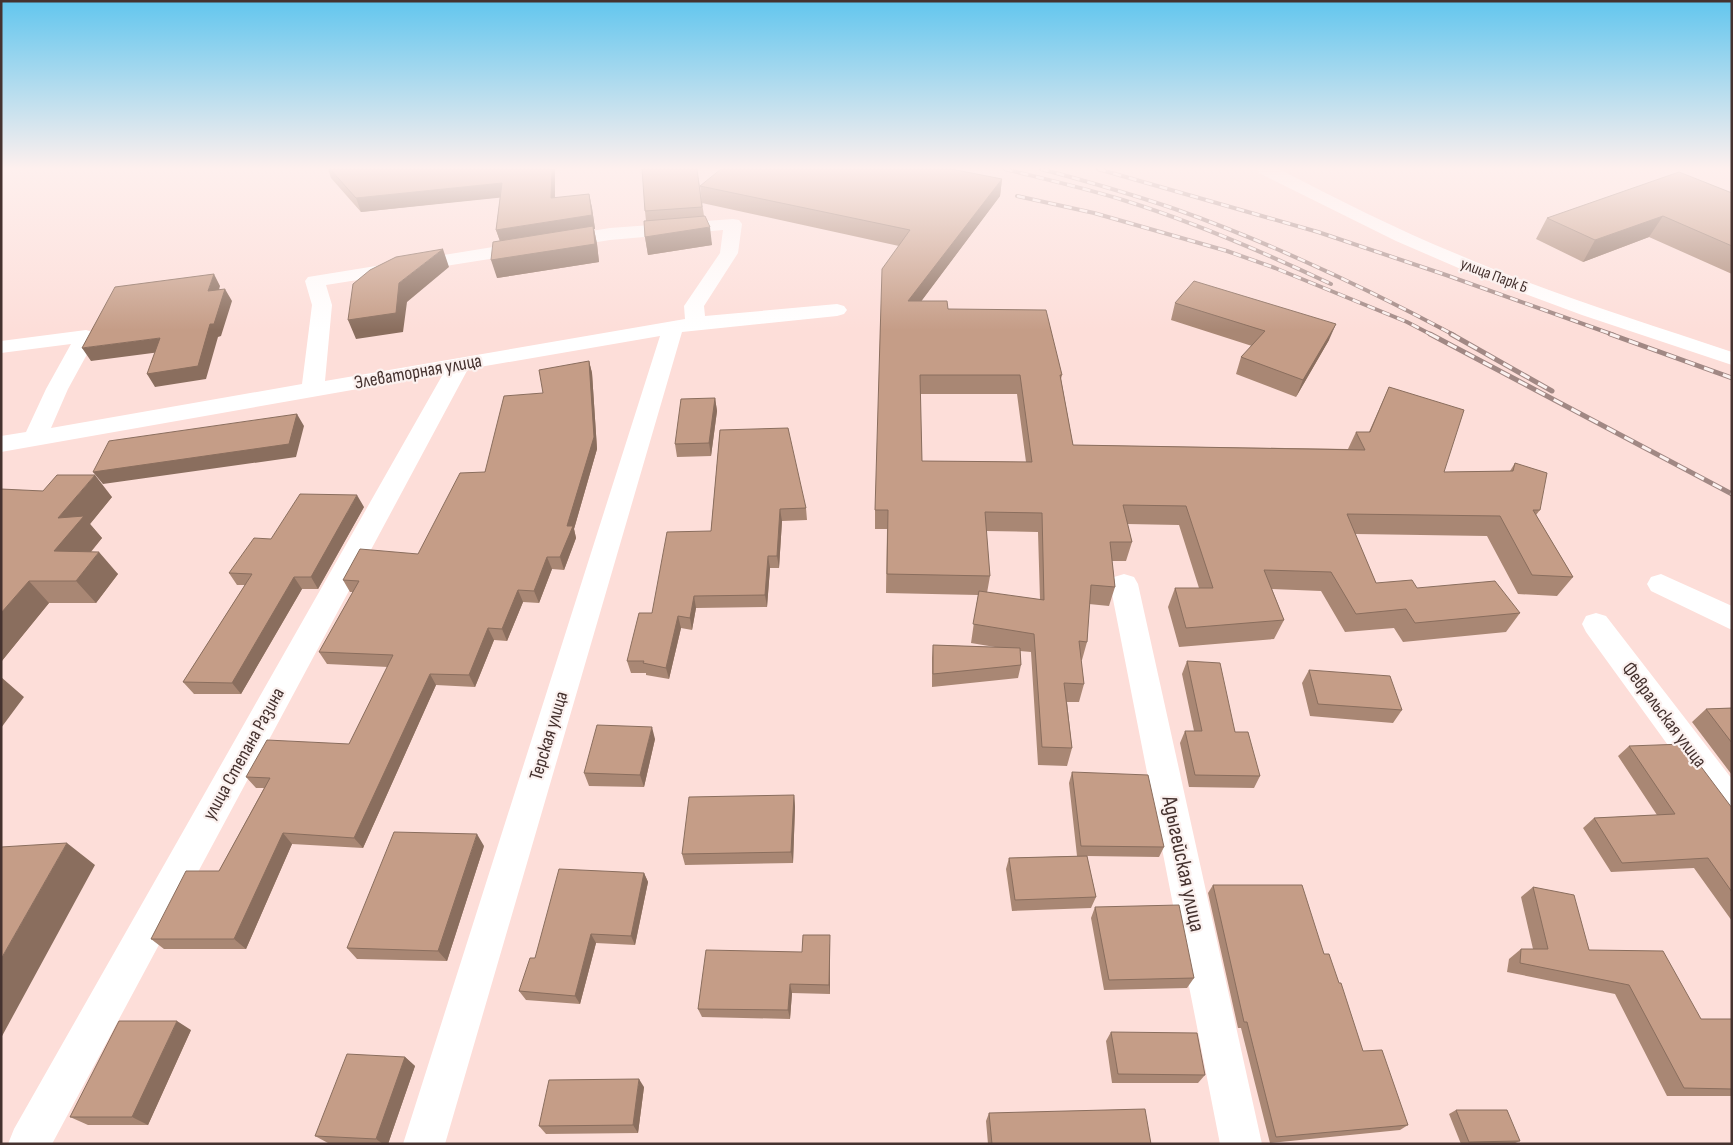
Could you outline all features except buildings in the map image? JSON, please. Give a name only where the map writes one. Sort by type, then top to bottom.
[{"type":"street","name":"улица Парк Б","points":[[1371,222],[1449,258],[1527,289],[1732,359]]},
{"type":"street","name":"Терская улица","points":[[313,390],[322,305],[315,281],[610,234],[710,224],[733,224],[728,253],[694,306],[685,325],[424,1144]]},
{"type":"street","name":"Элеваторная улица","points":[[1,444],[685,325],[837,310]]},
{"type":"street","points":[[1,348],[86,336],[57,389],[36,438]]},
{"type":"street","name":"улица Степана Разина","points":[[29,1144],[458,365]]},
{"type":"street","name":"Адыгейская улица","points":[[1124,584],[1241,1144]]},
{"type":"street","points":[[1661,584],[1732,619]]},
{"type":"street","name":"Февральская улица","points":[[1596,624],[1732,806]]},
{"type":"railway","points":[[1127,222],[1227,251],[1275,268],[1407,322],[1432,335]]},
{"type":"railway","points":[[1188,222],[1254,249],[1331,284]]},
{"type":"railway","points":[[1212,222],[1282,251],[1351,283],[1454,335]]},
{"type":"railway","points":[[1285,222],[1446,275],[1614,335]]},
{"type":"railway","points":[[1430,334],[1732,494]]},
{"type":"railway","points":[[1451,334],[1552,391]]},
{"type":"railway","points":[[1610,334],[1732,378]]}]
